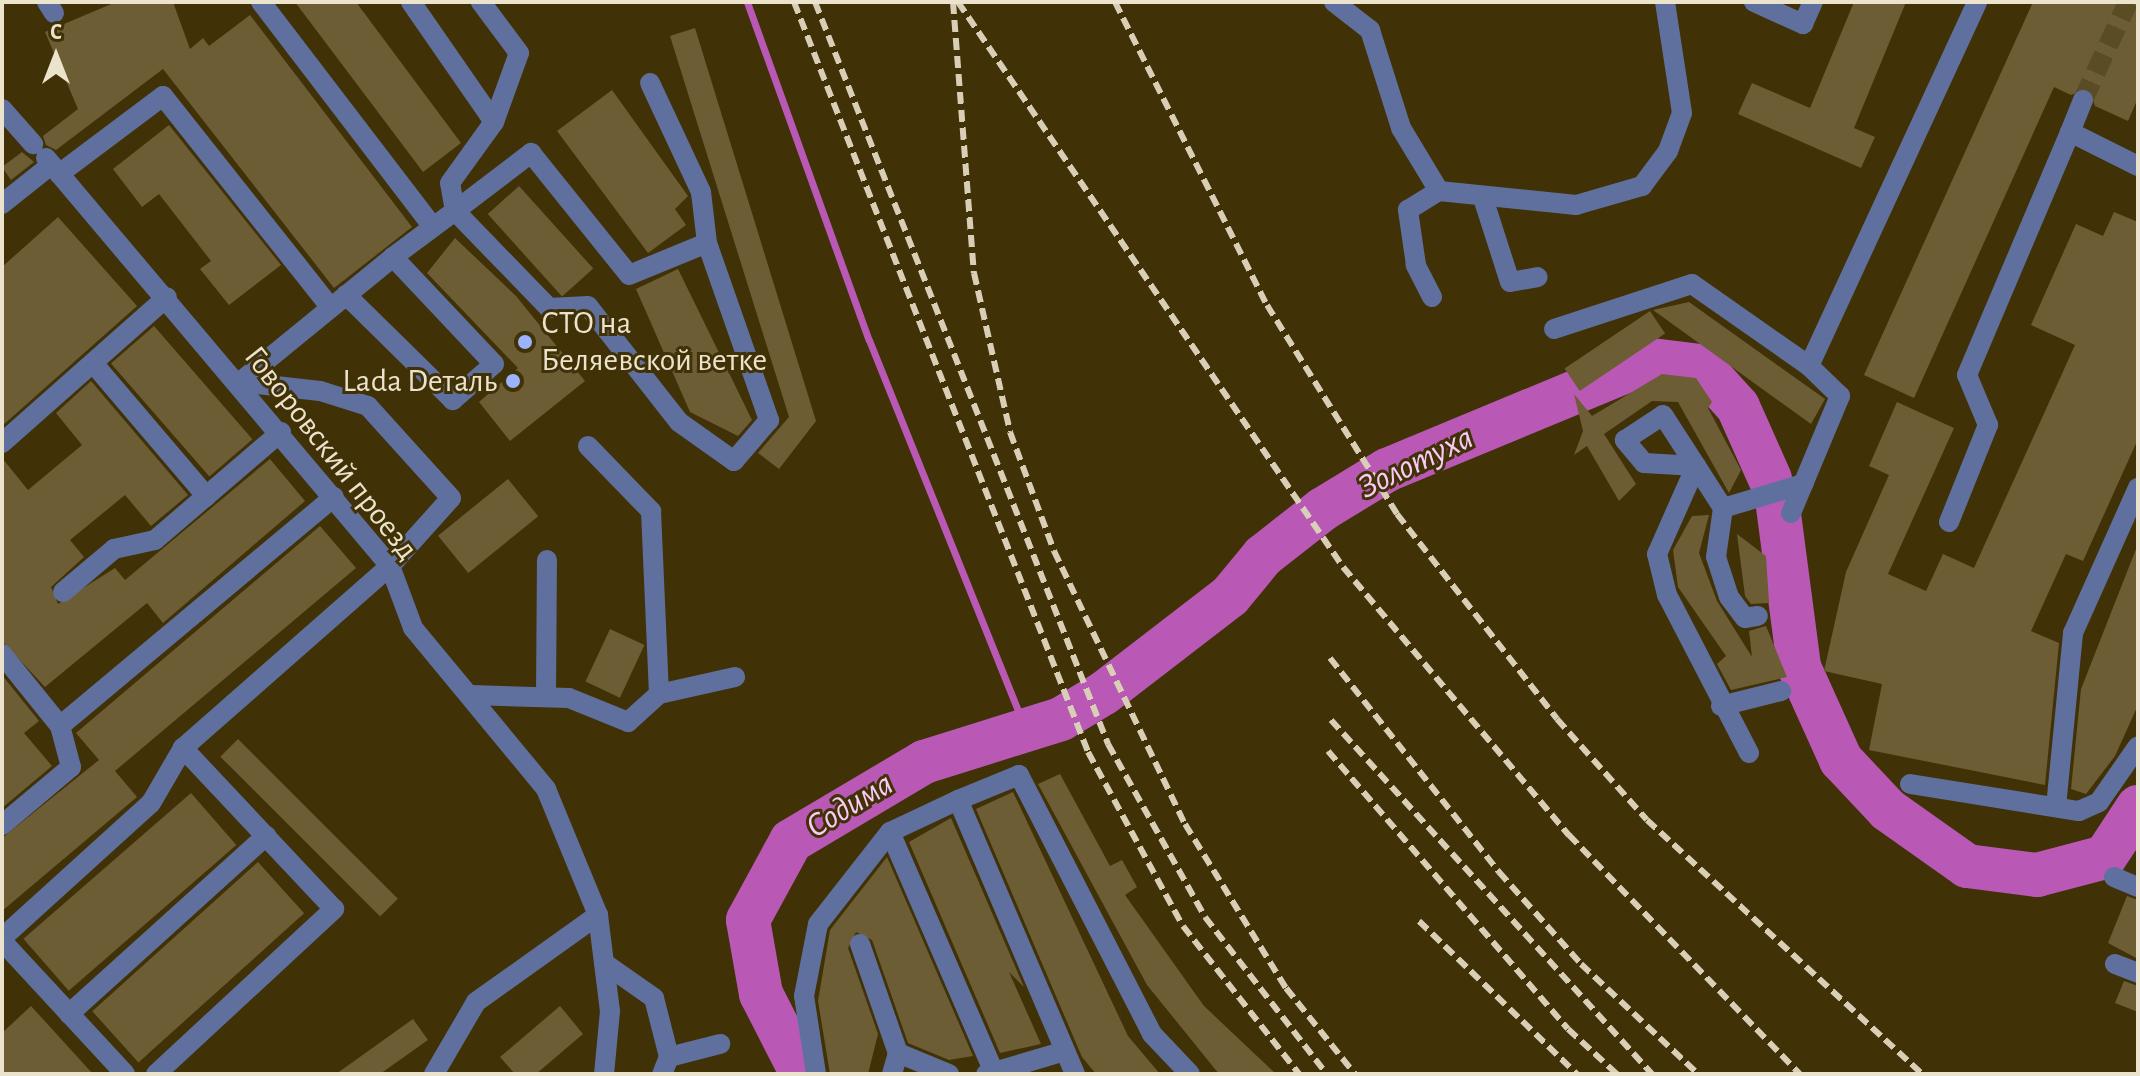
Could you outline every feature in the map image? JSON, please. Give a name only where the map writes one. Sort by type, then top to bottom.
[{"type":"street","points":[[261,2],[433,227]]},
{"type":"street","points":[[411,2],[494,122]]},
{"type":"street","points":[[481,2],[519,53],[494,122],[450,183],[455,211],[549,308],[588,306],[679,422],[734,461],[769,420],[707,243],[701,192],[650,83]]},
{"type":"street","points":[[1334,2],[1370,30],[1401,128],[1439,191]]},
{"type":"street","points":[[1432,297],[1416,265],[1408,210],[1439,191],[1483,198],[1576,205],[1642,186],[1668,151],[1682,113],[1665,2]]},
{"type":"street","points":[[1754,2],[1803,24],[1813,2]]},
{"type":"street","points":[[1809,366],[1977,2]]},
{"type":"street","points":[[2,204],[47,160],[163,96],[339,302],[453,400],[494,364],[393,257]]},
{"type":"street","points":[[1949,522],[1988,425],[1967,375],[2083,100]]},
{"type":"street","name":"Говоровский проезд","points":[[2,109],[240,382],[390,566],[413,628],[472,695],[546,789],[588,876],[598,915],[610,1011],[604,1074]]},
{"type":"street","points":[[2070,132],[2138,166]]},
{"type":"street","points":[[240,382],[393,257],[531,153],[629,275],[707,243]]},
{"type":"street","points":[[1483,198],[1510,282],[1538,277]]},
{"type":"street","points":[[1554,329],[1692,284],[1809,366],[1840,396],[1791,513]]},
{"type":"street","points":[[2,443],[167,297]]},
{"type":"street","points":[[93,363],[206,496]]},
{"type":"street","points":[[125,1074],[2,939],[151,803],[183,748],[390,566],[451,498],[368,406],[320,391],[240,382]]},
{"type":"street","points":[[63,592],[114,549],[155,540],[281,432]]},
{"type":"street","points":[[588,446],[651,511],[659,694]]},
{"type":"street","points":[[1749,753],[1721,706],[1667,595],[1657,554],[1696,466],[1723,508],[1720,570],[1745,618],[1758,616]]},
{"type":"street","points":[[1723,508],[1803,484]]},
{"type":"street","points":[[2056,807],[2073,633],[2138,488]]},
{"type":"street","points":[[60,726],[334,497]]},
{"type":"street","points":[[546,697],[547,560]]},
{"type":"street","points":[[2,654],[60,726],[71,767],[2,825]]},
{"type":"street","points":[[472,695],[569,698],[628,722],[659,694],[735,677]]},
{"type":"street","points":[[1721,706],[1781,691]]},
{"type":"street","points":[[1910,784],[2079,811],[2099,802],[2138,746]]},
{"type":"street","points":[[156,1074],[334,909],[183,748]]},
{"type":"street","points":[[816,1074],[804,996],[818,924],[890,832],[1019,775],[1152,1034],[1190,1074]]},
{"type":"street","points":[[958,800],[1075,1074]]},
{"type":"street","points":[[890,832],[990,1073],[1065,1051]]},
{"type":"street","points":[[69,1014],[266,836]]},
{"type":"street","points":[[2114,877],[2138,887]]},
{"type":"street","points":[[434,1074],[476,1002],[598,915]]},
{"type":"street","points":[[860,944],[898,1053],[892,1074]]},
{"type":"street","points":[[604,963],[654,998],[666,1066],[720,1044]]},
{"type":"street","points":[[2115,964],[2138,973]]},
{"type":"street","points":[[898,1053],[949,1074]]},
{"type":"building","points":[[116,2],[173,2],[190,49],[203,38],[209,46],[250,15],[412,227],[334,288],[163,69],[56,150],[46,145],[43,136],[78,109],[45,32]]},
{"type":"building","points":[[295,2],[356,2],[461,143],[423,172]]},
{"type":"building","points":[[1854,2],[1906,2],[1854,128],[1875,137],[1861,168],[1738,114],[1752,83],[1810,108]]},
{"type":"building","points":[[2033,2],[2138,2],[2138,98],[2128,121],[2095,106],[2089,88],[2071,95],[2054,87],[1914,398],[1864,375]]},
{"type":"building","points":[[695,28],[816,421],[779,469],[758,453],[789,417],[670,36]]},
{"type":"building","points":[[612,90],[688,196],[675,209],[686,225],[648,253],[557,131]]},
{"type":"building","points":[[169,125],[281,265],[229,305],[200,269],[211,261],[159,194],[142,207],[113,169]]},
{"type":"building","points":[[22,152],[34,162],[11,180],[2,167]]},
{"type":"building","points":[[519,186],[593,268],[562,297],[488,214]]},
{"type":"building","points":[[2114,212],[2138,222],[2138,439],[2083,561],[2066,554],[2031,631],[2059,643],[2045,785],[1869,750],[1882,684],[1824,671],[1846,572],[1889,475],[1869,466],[1897,402],[1954,428],[1888,574],[1926,591],[1943,554],[1974,568],[2075,345],[2031,325],[2076,224],[2103,236]]},
{"type":"building","points":[[58,217],[137,306],[2,426],[2,267]]},
{"type":"building","name":"СТО на Беляевской ветке","points":[[455,238],[516,296],[585,381],[510,441],[479,402],[518,368],[427,273]]},
{"type":"building","points":[[678,269],[752,420],[738,436],[690,412],[636,289]]},
{"type":"building","points":[[1689,302],[1825,399],[1811,424],[1653,310]]},
{"type":"building","points":[[1650,311],[1665,333],[1580,391],[1565,369]]},
{"type":"building","points":[[154,326],[252,439],[209,477],[111,363]]},
{"type":"building","points":[[1662,374],[1696,378],[1712,402],[1708,408],[1741,470],[1729,493],[1678,402],[1652,401],[1604,434],[1636,484],[1619,501],[1587,446],[1574,455],[1583,431],[1574,394],[1592,416]]},
{"type":"building","points":[[91,381],[188,495],[151,526],[125,495],[70,540],[84,557],[51,587],[58,604],[115,568],[125,580],[270,459],[305,501],[163,623],[147,603],[45,687],[2,641],[2,458],[28,490],[82,445],[56,413]]},
{"type":"building","points":[[508,479],[538,516],[468,573],[438,536]]},
{"type":"building","points":[[1709,515],[1699,553],[1717,601],[1752,657],[1749,631],[1766,626],[1787,677],[1731,690],[1717,664],[1726,656],[1678,587],[1673,550],[1692,516]]},
{"type":"building","points":[[320,526],[356,568],[115,771],[137,797],[2,911],[2,838],[99,760],[76,733]]},
{"type":"building","points":[[1737,534],[1766,556],[1769,603],[1751,604],[1745,596]]},
{"type":"building","points":[[2138,544],[2138,705],[2115,756],[2086,794],[2071,789],[2081,689]]},
{"type":"building","points":[[610,629],[644,645],[620,698],[585,682]]},
{"type":"building","points":[[2,675],[39,721],[24,733],[52,766],[2,808]]},
{"type":"building","points":[[238,739],[398,899],[380,916],[220,757]]},
{"type":"building","points":[[1060,774],[1110,866],[1122,860],[1137,887],[1125,895],[1204,1006],[1276,1074],[1219,1074],[1147,985],[1038,784]]},
{"type":"building","points":[[1013,792],[1128,1036],[1160,1074],[1096,1074],[1082,1057],[976,809]]},
{"type":"building","points":[[191,793],[236,845],[69,991],[23,939]]},
{"type":"building","points":[[951,818],[1024,987],[1009,972],[1041,1044],[1000,1053],[909,842]]},
{"type":"building","points":[[887,857],[973,1056],[949,1060],[908,1043],[872,940],[856,932],[848,948],[878,1034],[868,1074],[830,1074],[818,1001],[830,930]]},
{"type":"building","points":[[258,862],[304,913],[138,1062],[92,1011]]},
{"type":"building","points":[[2127,896],[2138,900],[2138,959],[2108,943]]},
{"type":"building","points":[[2124,981],[2138,986],[2138,1012],[2115,1003]]},
{"type":"building","points":[[31,1006],[93,1074],[2,1074],[2,1033]]},
{"type":"building","points":[[560,1006],[583,1034],[536,1074],[515,1074],[500,1057]]},
{"type":"building","points":[[413,1019],[428,1040],[380,1074],[336,1074]]},
{"type":"waterway","points":[[747,2],[869,340],[1026,730]]},
{"type":"waterway","name":"Золотуха","points":[[802,1074],[761,994],[748,920],[791,841],[924,762],[1061,719],[1104,693],[1230,596],[1263,556],[1323,509],[1387,470],[1652,360],[1701,366],[1738,407],[1770,479]]},
{"type":"waterway","name":"Золотуха","points":[[1777,499],[1799,667],[1841,760],[1888,810],[1967,866],[2037,875],[2105,857],[2138,807]]},
{"type":"tunnel","points":[[2083,100],[2128,2]]},
{"type":"railway","points":[[794,2],[1088,752],[1183,926],[1299,1074]]},
{"type":"railway","points":[[815,2],[1108,744],[1205,917],[1327,1074]]},
{"type":"railway","points":[[953,2],[974,273],[1010,432],[1054,551],[1185,824],[1286,988],[1355,1074]]},
{"type":"railway","points":[[958,2],[1343,567],[1569,835],[1800,1074]]},
{"type":"railway","points":[[1115,2],[1267,305],[1397,514],[1557,719],[1647,820],[1922,1074]]},
{"type":"railway","points":[[1330,658],[1499,872],[1581,964],[1698,1074]]},
{"type":"railway","points":[[1331,720],[1652,1074]]},
{"type":"railway","points":[[1328,751],[1568,1029],[1617,1074]]},
{"type":"railway","points":[[1419,921],[1577,1074]]},
{"type":"place","name":"СТО на Беляевской ветке","points":[[525,342]]},
{"type":"place","name":"Lada Dеталь","points":[[513,381]]},
{"type":"water label","name":"Содима","points":[[850,806]]}]
